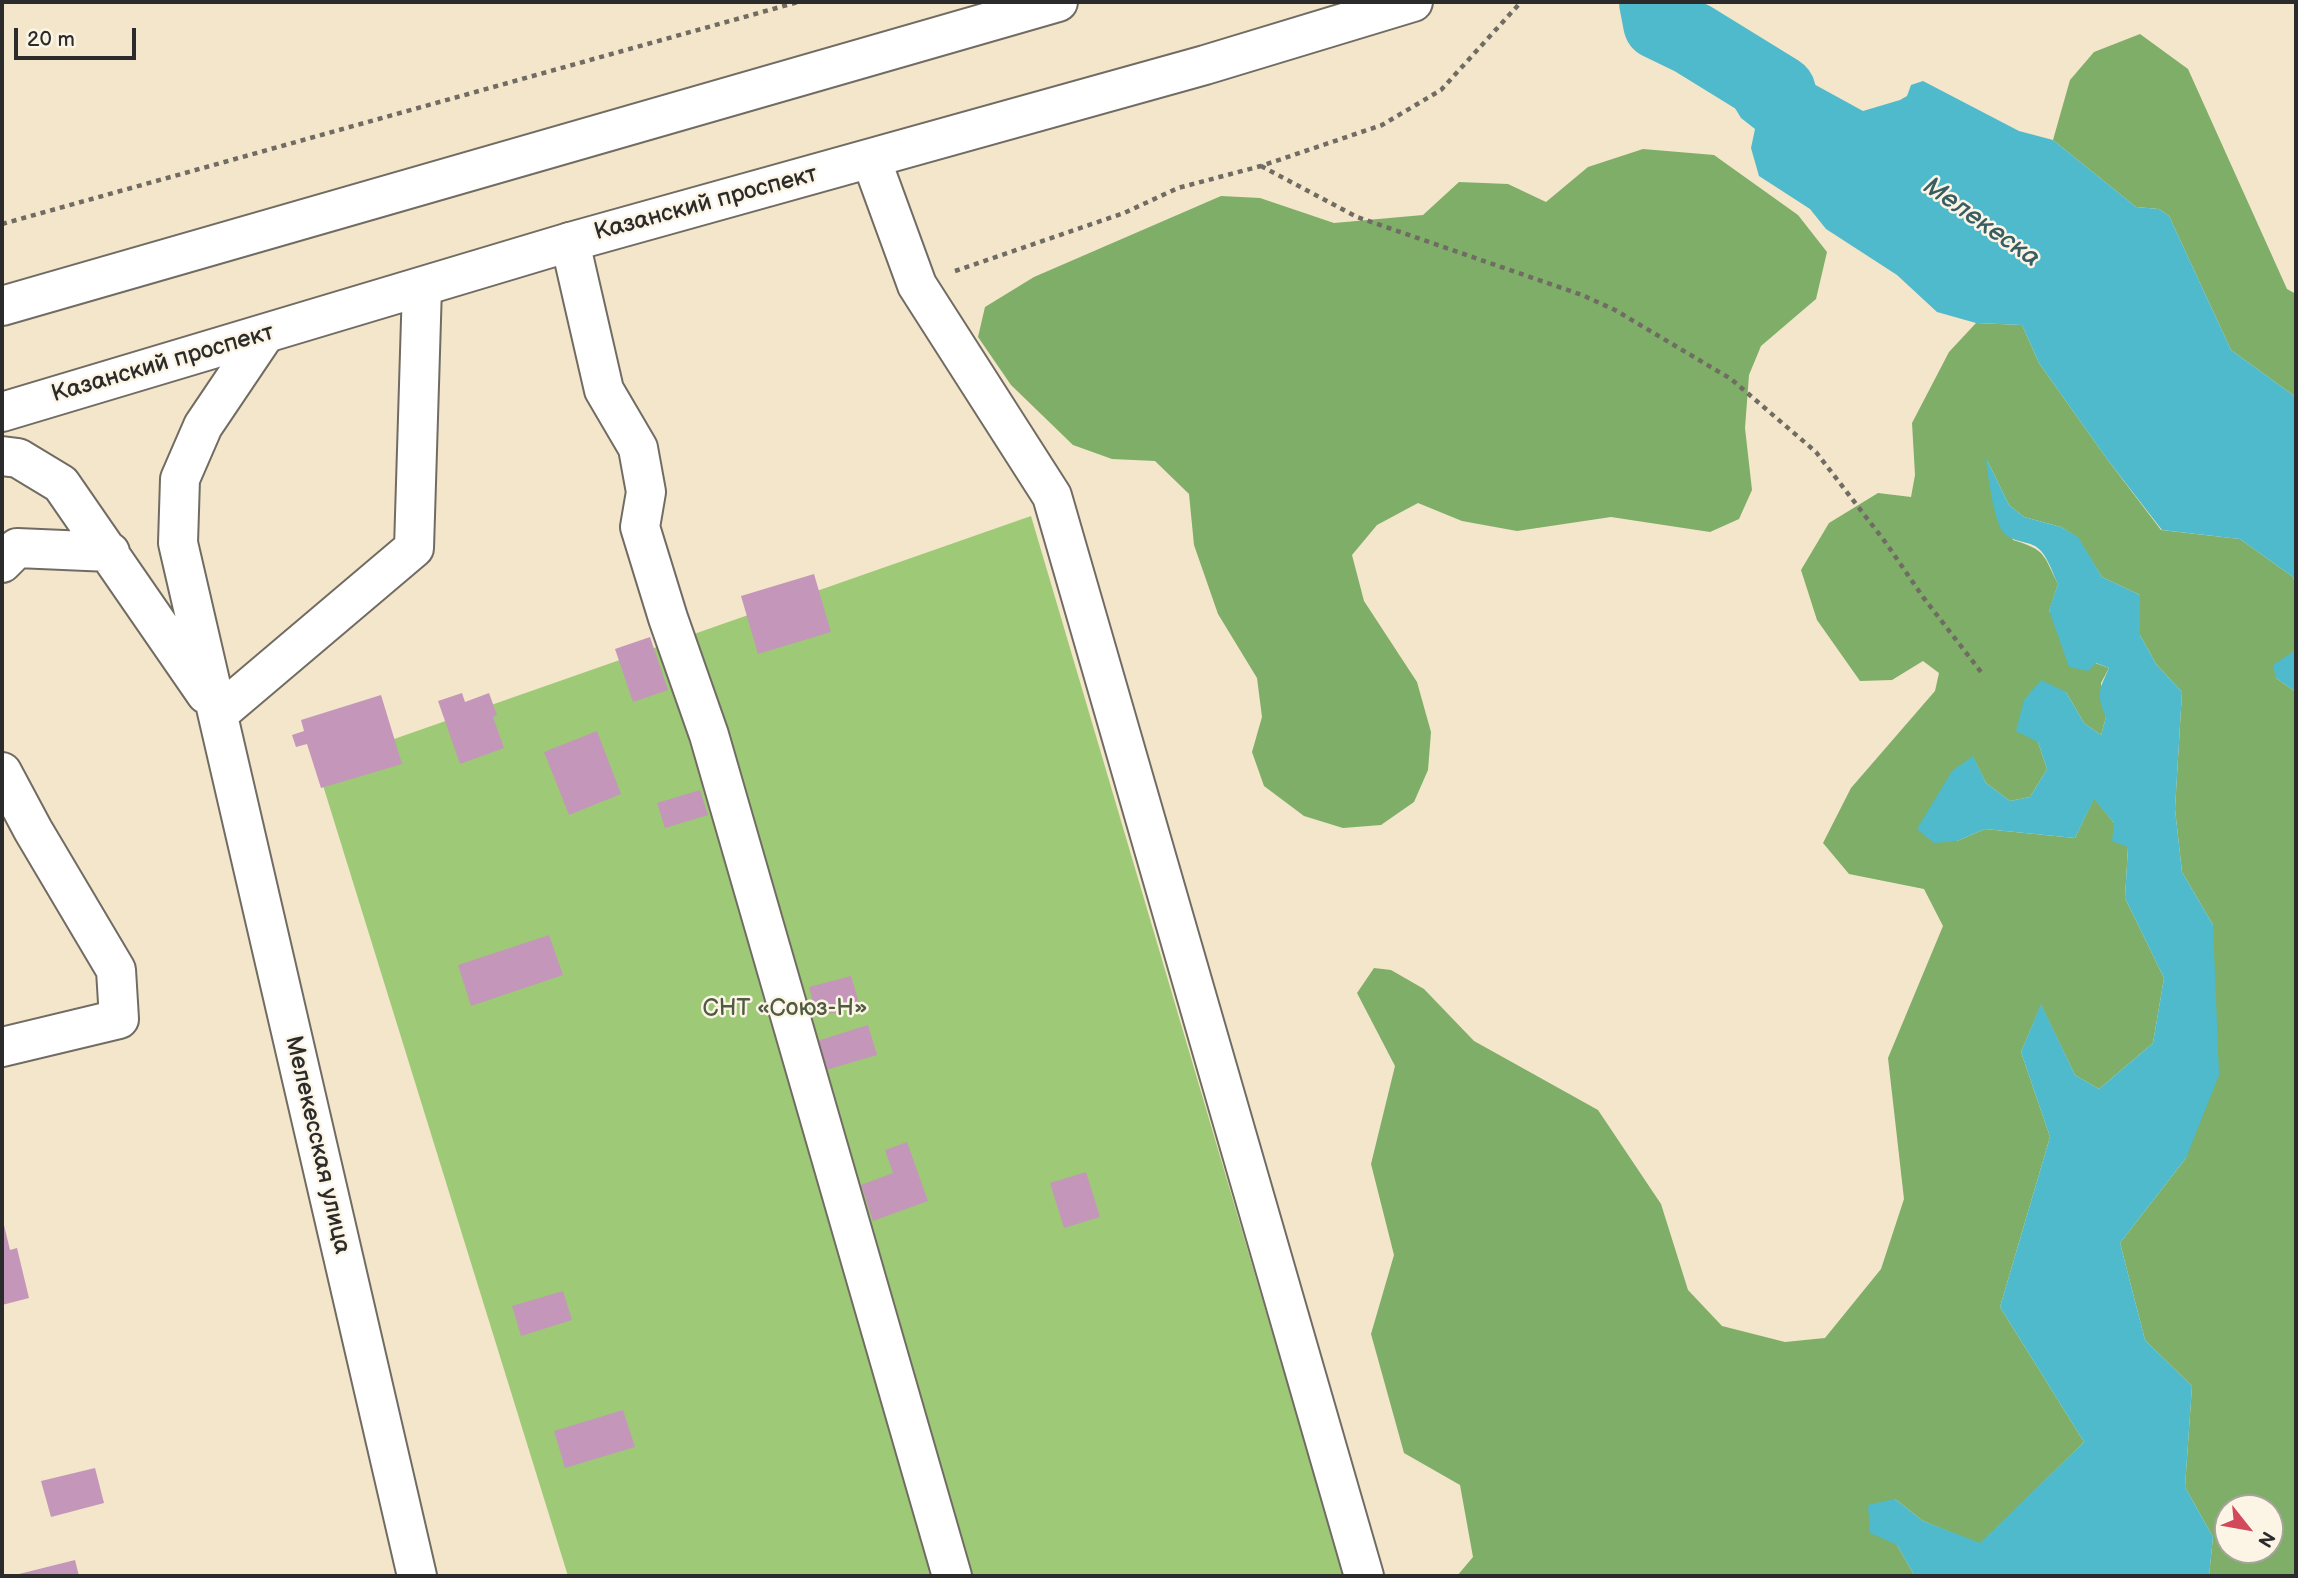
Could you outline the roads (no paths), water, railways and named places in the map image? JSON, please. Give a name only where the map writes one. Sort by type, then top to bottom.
[{"type":"street","points":[[2,306],[1058,2]]},
{"type":"street","name":"Казанский проспект","points":[[2,412],[570,242],[1205,65],[1413,2]]},
{"type":"street","points":[[871,159],[916,285],[1052,496],[1364,1576]]},
{"type":"street","points":[[570,242],[604,390],[638,448],[646,492],[640,527],[709,735],[952,1576]]},
{"type":"street","points":[[2,456],[18,458],[61,484],[110,552],[218,714],[414,548],[422,287]]},
{"type":"street","name":"Мелекесская улица","points":[[265,334],[203,426],[180,479],[178,543],[416,1576]]},
{"type":"street","points":[[2,564],[17,548],[110,552]]},
{"type":"street","points":[[2,772],[116,970],[119,1019],[2,1047]]},
{"type":"water","points":[[1693,39],[1790,71],[1863,111],[1900,100],[1907,96],[1911,85],[1923,81],[2019,131],[2053,140],[2136,207],[2159,209],[2169,216],[2231,350],[2293,395],[2296,400],[2296,587],[2293,577],[2240,539],[2162,530],[2107,459],[2039,363],[2022,325],[1976,323],[1937,312],[1897,275],[1826,229],[1810,209],[1759,176],[1751,148],[1755,129],[1741,118]]},
{"type":"water","points":[[1986,458],[2009,505],[2024,517],[2061,527],[2078,537],[2102,577],[2140,595],[2140,635],[2156,664],[2182,692],[2175,809],[2182,872],[2213,925],[2219,1075],[2186,1158],[2120,1243],[2145,1340],[2192,1386],[2185,1487],[2213,1537],[2209,1576],[1912,1576],[1913,1573],[1897,1545],[1870,1533],[1868,1505],[1895,1499],[1923,1521],[1980,1543],[2084,1442],[2000,1307],[2050,1137],[2021,1052],[2041,1004],[2075,1075],[2099,1089],[2153,1043],[2164,978],[2125,898],[2128,847],[2112,841],[2114,823],[2094,799],[2075,838],[1985,829],[1957,841],[1934,843],[1917,829],[1952,771],[1973,756],[1986,783],[2010,801],[2030,797],[2047,769],[2038,742],[2016,731],[2024,700],[2041,680],[2066,692],[2084,723],[2101,735],[2106,717],[2100,692],[2109,668],[2096,663],[2088,671],[2069,667],[2049,610],[2058,584],[2039,549],[2012,539],[2001,529],[1993,505]]},
{"type":"water","points":[[2296,650],[2296,692],[2276,678],[2273,665]]},
{"type":"waterway","name":"Мелекеска","points":[[1656,2],[1660,23],[1693,39],[1779,92]]},
{"type":"park label","name":"СНТ «Союз-Н»","points":[[785,1009]]}]
